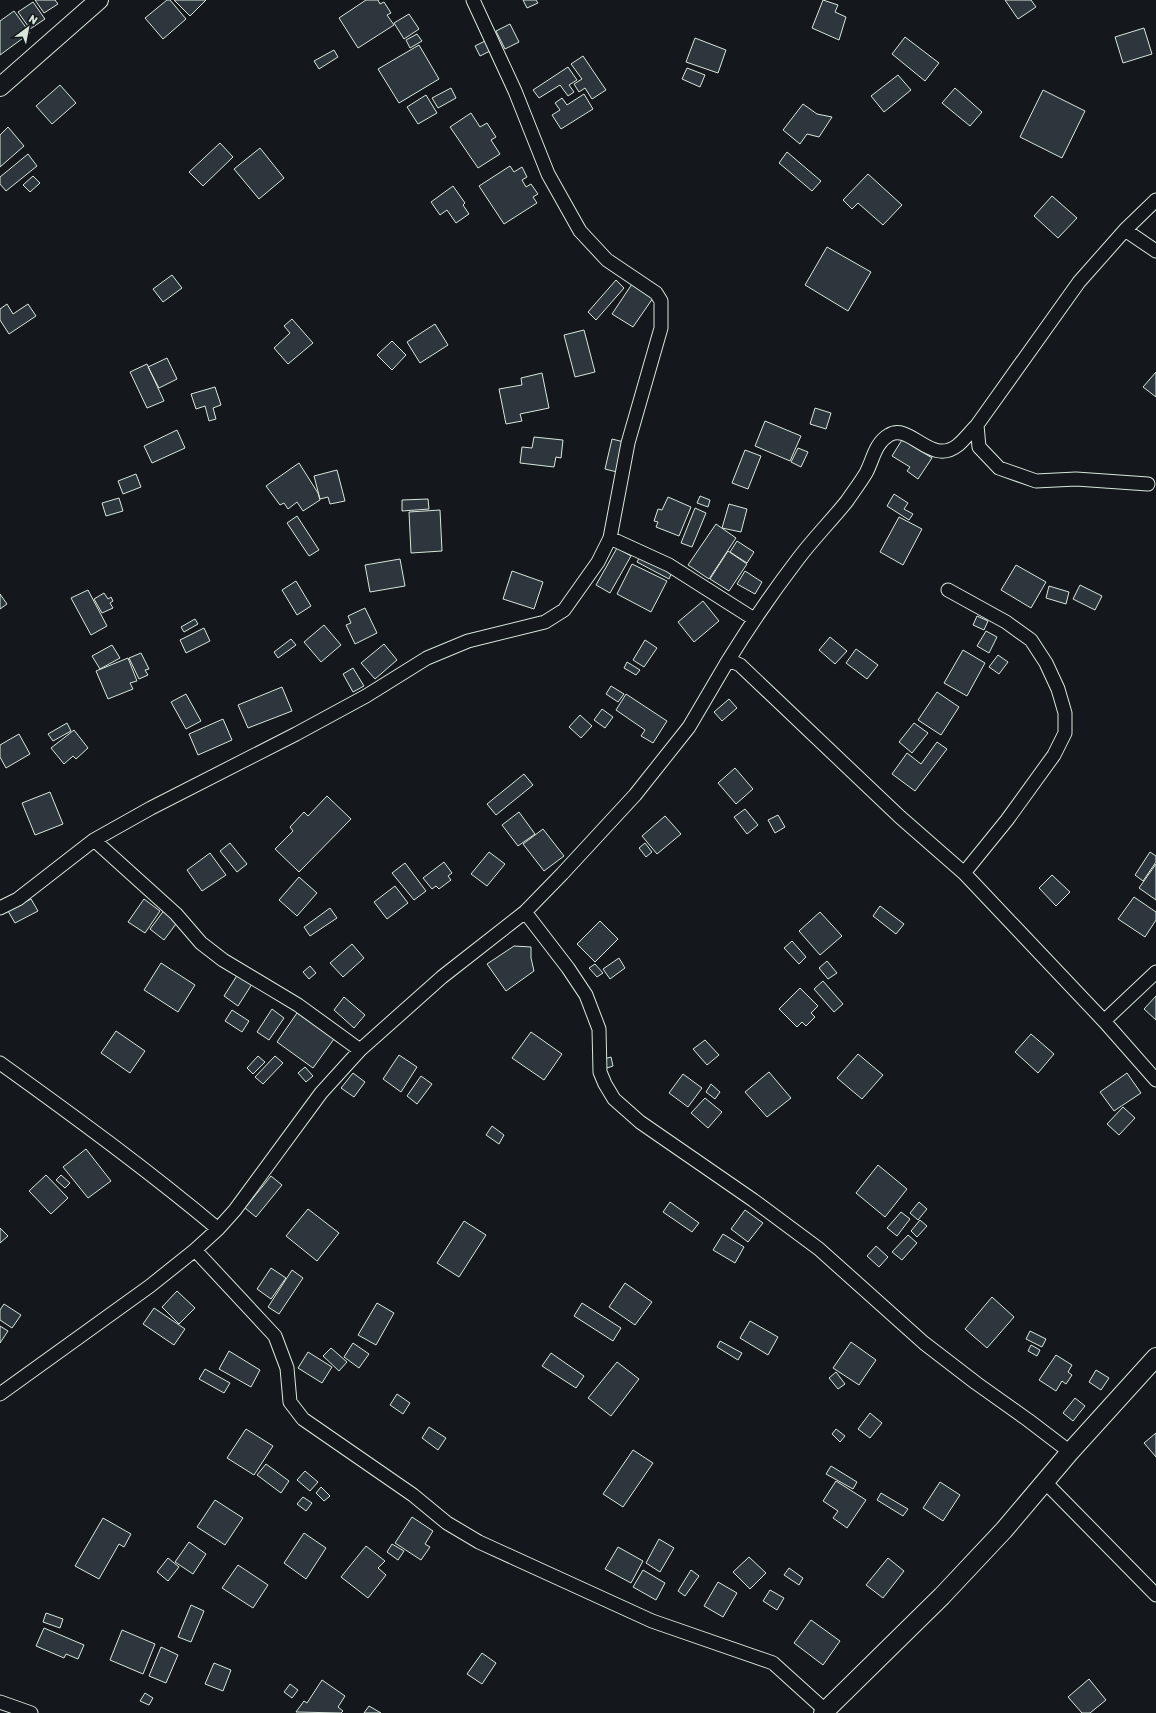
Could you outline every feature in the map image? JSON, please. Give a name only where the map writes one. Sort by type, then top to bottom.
[{"type":"main road","points":[[0,87],[99,0]]},
{"type":"main road","points":[[824,1712],[942,1596],[1004,1530],[1070,1452],[1156,1358]]},
{"type":"street","points":[[0,908],[18,899],[94,840],[151,808],[296,734],[366,696],[427,658],[468,641],[545,622],[564,610],[598,562],[610,538],[628,443],[661,328],[661,301],[656,293],[607,260],[580,231],[548,174],[515,91],[473,0]]},
{"type":"street","points":[[0,1394],[150,1286],[195,1250],[218,1229],[235,1210],[320,1093],[360,1050],[442,977],[524,912],[562,874],[640,789],[689,726],[754,619],[799,558],[846,501],[866,472],[881,441],[890,434],[898,432],[909,436],[925,447],[941,452],[957,446],[977,425],[1079,282],[1124,230],[1156,200]]},
{"type":"street","points":[[1124,230],[1156,251]]},
{"type":"street","points":[[977,425],[979,447],[999,468],[1036,481],[1076,479],[1148,484]]},
{"type":"street","points":[[610,538],[668,565],[754,619]]},
{"type":"street","points":[[948,590],[1006,622],[1030,640],[1046,663],[1058,689],[1065,713],[1065,733],[1054,755],[1007,820],[964,873]]},
{"type":"street","points":[[726,664],[731,661],[740,665],[900,817],[964,873],[1104,1021],[1156,1080]]},
{"type":"street","points":[[94,840],[176,914],[201,943],[223,960],[298,1005],[360,1050]]},
{"type":"street","points":[[524,912],[568,968],[586,995],[599,1029],[600,1072],[614,1099],[640,1122],[753,1200],[819,1249],[924,1343],[1070,1452]]},
{"type":"street","points":[[1104,1021],[1156,972]]},
{"type":"street","points":[[0,1063],[176,1193],[218,1229]]},
{"type":"street","points":[[195,1250],[275,1336],[287,1368],[290,1402],[303,1419],[413,1495],[447,1523],[479,1542],[652,1621],[773,1664],[824,1712]]},
{"type":"street","points":[[1045,1482],[1156,1595]]},
{"type":"street","points":[[0,1702],[31,1713]]},
{"type":"building","points":[[35,0],[55,0],[58,4],[44,13]]},
{"type":"building","points":[[167,0],[170,0],[186,19],[163,39],[145,18]]},
{"type":"building","points":[[174,0],[206,0],[190,16]]},
{"type":"building","points":[[366,0],[378,0],[380,4],[384,2],[391,13],[387,15],[394,25],[358,48],[339,18]]},
{"type":"building","points":[[523,0],[536,0],[538,3],[527,8]]},
{"type":"building","points":[[823,0],[838,5],[835,12],[846,17],[839,40],[812,28]]},
{"type":"building","points":[[1005,0],[1031,0],[1036,7],[1018,19]]},
{"type":"building","points":[[33,2],[45,19],[30,29],[18,12]]},
{"type":"building","points":[[14,11],[30,33],[0,55],[0,21]]},
{"type":"building","points":[[409,14],[419,29],[404,39],[394,23]]},
{"type":"building","points":[[510,24],[519,42],[505,49],[496,31]]},
{"type":"building","points":[[1144,28],[1152,54],[1123,63],[1115,37]]},
{"type":"building","points":[[417,34],[422,41],[410,48],[406,40]]},
{"type":"building","points":[[905,37],[939,63],[925,81],[892,54]]},
{"type":"building","points":[[695,38],[726,50],[718,73],[686,62]]},
{"type":"building","points":[[485,41],[490,51],[480,56],[475,46]]},
{"type":"building","points":[[419,45],[439,79],[399,103],[378,69]]},
{"type":"building","points":[[334,50],[338,57],[319,69],[314,61]]},
{"type":"building","points":[[583,56],[606,90],[592,99],[585,88],[579,92],[574,84],[582,79],[571,64]]},
{"type":"building","points":[[568,67],[577,80],[569,85],[574,92],[568,96],[560,85],[539,98],[533,90]]},
{"type":"building","points":[[687,68],[705,75],[700,87],[682,79]]},
{"type":"building","points":[[898,75],[911,90],[884,112],[871,96]]},
{"type":"building","points":[[60,85],[76,103],[52,124],[36,106]]},
{"type":"building","points":[[451,88],[456,98],[438,108],[432,98]]},
{"type":"building","points":[[955,88],[982,112],[970,126],[942,103]]},
{"type":"building","points":[[1043,90],[1085,111],[1062,158],[1020,137]]},
{"type":"building","points":[[584,94],[593,109],[561,129],[552,115],[560,110],[555,103],[562,98],[567,105]]},
{"type":"building","points":[[426,95],[437,113],[418,124],[407,107]]},
{"type":"building","points":[[803,104],[817,114],[832,117],[819,137],[807,134],[800,144],[783,130]]},
{"type":"building","points":[[471,113],[480,127],[487,123],[496,137],[491,140],[500,154],[478,168],[450,127]]},
{"type":"building","points":[[8,127],[24,146],[0,167],[0,135]]},
{"type":"building","points":[[220,143],[233,157],[203,186],[189,172]]},
{"type":"building","points":[[260,148],[284,178],[259,199],[234,169]]},
{"type":"building","points":[[787,152],[821,181],[812,191],[779,163]]},
{"type":"building","points":[[28,154],[37,166],[6,191],[0,184],[0,177]]},
{"type":"building","points":[[510,166],[514,172],[522,167],[527,177],[522,180],[526,187],[531,184],[538,194],[533,197],[537,203],[504,224],[479,186]]},
{"type":"building","points":[[868,174],[902,205],[883,225],[858,203],[852,209],[843,200]]},
{"type":"building","points":[[33,176],[40,183],[30,192],[23,185]]},
{"type":"building","points":[[453,186],[465,203],[463,205],[469,214],[456,223],[447,210],[440,215],[431,202]]},
{"type":"building","points":[[1052,196],[1077,218],[1058,238],[1034,216]]},
{"type":"building","points":[[827,247],[871,272],[848,311],[805,285]]},
{"type":"building","points":[[172,275],[182,288],[163,302],[153,289]]},
{"type":"building","points":[[616,280],[624,288],[596,320],[588,312]]},
{"type":"building","points":[[632,284],[653,298],[633,327],[612,314]]},
{"type":"building","points":[[7,304],[13,314],[28,304],[36,316],[9,334],[0,320],[0,309]]},
{"type":"building","points":[[292,319],[313,343],[288,364],[274,348],[290,333],[284,326]]},
{"type":"building","points":[[435,324],[448,345],[420,363],[407,342]]},
{"type":"building","points":[[584,330],[595,372],[575,377],[564,335]]},
{"type":"building","points":[[392,341],[406,355],[392,370],[377,355]]},
{"type":"building","points":[[167,358],[177,379],[159,388],[148,367]]},
{"type":"building","points":[[147,364],[164,401],[147,408],[130,372]]},
{"type":"building","points":[[1156,372],[1156,397],[1143,387]]},
{"type":"building","points":[[542,373],[549,408],[520,414],[522,421],[506,424],[499,389],[522,385],[521,378]]},
{"type":"building","points":[[215,387],[221,405],[213,408],[216,419],[209,421],[205,406],[196,409],[191,394]]},
{"type":"building","points":[[815,408],[831,413],[826,429],[810,424]]},
{"type":"building","points":[[765,421],[801,436],[790,461],[755,446]]},
{"type":"building","points":[[177,430],[185,448],[152,463],[144,446]]},
{"type":"building","points":[[905,435],[916,442],[913,446],[932,458],[918,479],[907,471],[910,467],[892,456]]},
{"type":"building","points":[[534,437],[563,440],[561,458],[556,457],[554,467],[520,463],[522,447],[532,448]]},
{"type":"building","points":[[612,439],[624,442],[617,472],[605,469]]},
{"type":"building","points":[[798,448],[808,452],[801,467],[791,462]]},
{"type":"building","points":[[745,450],[761,456],[748,489],[732,483]]},
{"type":"building","points":[[299,463],[318,493],[320,500],[303,511],[297,502],[288,509],[284,503],[280,505],[266,486]]},
{"type":"building","points":[[337,470],[345,501],[330,504],[328,497],[320,499],[314,476]]},
{"type":"building","points":[[136,474],[141,487],[123,494],[118,481]]},
{"type":"building","points":[[894,494],[908,503],[904,509],[913,514],[909,520],[887,506]]},
{"type":"building","points":[[700,496],[710,500],[708,507],[697,503]]},
{"type":"building","points":[[668,497],[691,507],[679,536],[656,527],[658,522],[654,521],[658,509],[662,510]]},
{"type":"building","points":[[119,498],[123,511],[106,516],[102,503]]},
{"type":"building","points":[[428,499],[429,509],[402,511],[402,500]]},
{"type":"building","points":[[729,504],[747,509],[741,532],[722,528]]},
{"type":"building","points":[[695,508],[706,513],[692,547],[681,543]]},
{"type":"building","points":[[440,510],[442,551],[411,553],[409,512]]},
{"type":"building","points":[[297,516],[319,550],[309,556],[287,523]]},
{"type":"building","points":[[899,517],[922,529],[903,565],[880,552]]},
{"type":"building","points":[[716,524],[736,538],[709,579],[688,565]]},
{"type":"building","points":[[737,541],[754,552],[747,563],[730,552]]},
{"type":"building","points":[[617,548],[631,556],[610,593],[596,585]]},
{"type":"building","points":[[728,551],[747,564],[729,591],[710,579]]},
{"type":"building","points":[[640,556],[672,572],[669,579],[637,562]]},
{"type":"building","points":[[400,559],[405,586],[370,592],[365,565]]},
{"type":"building","points":[[632,564],[667,581],[651,612],[617,594]]},
{"type":"building","points":[[1016,565],[1046,582],[1031,608],[1001,590]]},
{"type":"building","points":[[512,571],[543,582],[534,609],[503,599]]},
{"type":"building","points":[[745,571],[762,582],[755,594],[737,584]]},
{"type":"building","points":[[296,581],[311,606],[297,615],[282,590]]},
{"type":"building","points":[[1080,585],[1102,596],[1095,610],[1073,599]]},
{"type":"building","points":[[1049,586],[1069,592],[1066,604],[1046,598]]},
{"type":"building","points":[[88,590],[107,626],[91,635],[71,598]]},
{"type":"building","points":[[104,593],[108,599],[111,597],[113,601],[110,603],[113,608],[102,613],[94,599]]},
{"type":"building","points":[[0,594],[7,604],[0,609]]},
{"type":"building","points":[[703,601],[719,621],[694,642],[678,622]]},
{"type":"building","points":[[365,608],[377,633],[355,644],[346,625],[351,623],[348,616]]},
{"type":"building","points":[[977,616],[988,621],[984,630],[973,625]]},
{"type":"building","points":[[195,619],[198,624],[184,632],[181,627]]},
{"type":"building","points":[[324,625],[341,645],[321,662],[304,642]]},
{"type":"building","points":[[204,628],[210,641],[186,653],[180,640]]},
{"type":"building","points":[[986,631],[997,637],[989,653],[977,646]]},
{"type":"building","points":[[830,637],[847,651],[835,664],[819,650]]},
{"type":"building","points":[[291,639],[296,645],[278,658],[274,652]]},
{"type":"building","points":[[645,640],[657,648],[644,667],[633,660]]},
{"type":"building","points":[[384,644],[397,660],[375,679],[361,663]]},
{"type":"building","points":[[112,645],[120,658],[100,669],[92,656]]},
{"type":"building","points":[[856,649],[878,665],[867,679],[846,663]]},
{"type":"building","points":[[963,650],[985,663],[967,696],[944,683]]},
{"type":"building","points":[[141,653],[149,669],[145,670],[148,675],[139,679],[129,658]]},
{"type":"building","points":[[998,655],[1008,662],[999,674],[989,667]]},
{"type":"building","points":[[128,658],[137,681],[130,683],[133,689],[108,699],[96,671]]},
{"type":"building","points":[[627,662],[640,670],[636,675],[624,668]]},
{"type":"building","points":[[353,668],[364,686],[353,692],[343,674]]},
{"type":"building","points":[[611,686],[624,694],[618,702],[606,694]]},
{"type":"building","points":[[282,687],[292,711],[248,728],[238,705]]},
{"type":"building","points":[[937,692],[959,707],[941,735],[918,720]]},
{"type":"building","points":[[186,694],[201,721],[186,729],[171,702]]},
{"type":"building","points":[[626,694],[667,721],[653,743],[641,736],[645,730],[616,710]]},
{"type":"building","points":[[729,699],[737,708],[722,721],[714,712]]},
{"type":"building","points":[[602,709],[613,717],[605,728],[594,720]]},
{"type":"building","points":[[580,715],[592,726],[581,738],[569,727]]},
{"type":"building","points":[[223,719],[232,740],[198,755],[189,734]]},
{"type":"building","points":[[67,723],[71,731],[53,741],[48,734]]},
{"type":"building","points":[[914,723],[928,733],[912,753],[899,742]]},
{"type":"building","points":[[74,730],[88,748],[76,759],[73,756],[64,764],[51,748]]},
{"type":"building","points":[[19,734],[30,754],[6,768],[0,757],[0,745]]},
{"type":"building","points":[[937,742],[947,749],[915,791],[892,774],[907,753],[921,764]]},
{"type":"building","points":[[735,768],[753,789],[736,804],[718,783]]},
{"type":"building","points":[[524,774],[533,785],[496,815],[487,804]]},
{"type":"building","points":[[50,792],[63,824],[35,835],[22,803]]},
{"type":"building","points":[[327,796],[351,819],[299,872],[275,849],[293,831],[290,827],[304,812],[308,816]]},
{"type":"building","points":[[745,809],[758,825],[747,834],[734,817]]},
{"type":"building","points":[[519,812],[535,834],[518,846],[502,825]]},
{"type":"building","points":[[778,815],[785,827],[775,833],[768,820]]},
{"type":"building","points":[[665,816],[681,834],[657,854],[642,836]]},
{"type":"building","points":[[543,829],[564,856],[544,871],[523,844]]},
{"type":"building","points":[[230,843],[247,864],[237,872],[220,851]]},
{"type":"building","points":[[645,843],[652,852],[646,857],[639,848]]},
{"type":"building","points":[[489,852],[505,864],[487,886],[471,874]]},
{"type":"building","points":[[1150,852],[1156,856],[1156,862],[1143,881],[1135,875]]},
{"type":"building","points":[[210,853],[226,875],[202,891],[187,870]]},
{"type":"building","points":[[444,862],[452,873],[448,876],[451,880],[439,889],[436,886],[432,889],[423,878]]},
{"type":"building","points":[[405,863],[426,891],[414,900],[392,873]]},
{"type":"building","points":[[1156,864],[1156,900],[1139,888]]},
{"type":"building","points":[[1052,875],[1070,892],[1056,906],[1039,888]]},
{"type":"building","points":[[299,877],[317,893],[297,916],[279,900]]},
{"type":"building","points":[[395,886],[408,903],[387,919],[374,902]]},
{"type":"building","points":[[1134,897],[1156,912],[1156,920],[1145,937],[1118,919]]},
{"type":"building","points":[[31,899],[38,911],[15,923],[8,911]]},
{"type":"building","points":[[144,899],[160,911],[145,933],[128,922]]},
{"type":"building","points":[[880,906],[904,924],[896,934],[873,916]]},
{"type":"building","points":[[330,908],[337,918],[310,936],[304,927]]},
{"type":"building","points":[[165,909],[179,920],[164,940],[150,929]]},
{"type":"building","points":[[820,912],[842,936],[820,955],[799,931]]},
{"type":"building","points":[[600,921],[618,939],[595,962],[577,944]]},
{"type":"building","points":[[792,941],[806,957],[799,964],[784,948]]},
{"type":"building","points":[[352,944],[364,958],[343,977],[330,963]]},
{"type":"building","points":[[514,946],[531,947],[531,958],[534,971],[506,991],[487,964]]},
{"type":"building","points":[[619,958],[625,968],[610,979],[603,969]]},
{"type":"building","points":[[827,961],[837,973],[828,979],[819,968]]},
{"type":"building","points":[[161,963],[195,985],[178,1012],[144,990]]},
{"type":"building","points":[[595,964],[603,973],[597,977],[589,968]]},
{"type":"building","points":[[310,966],[316,973],[309,979],[303,972]]},
{"type":"building","points":[[238,974],[252,984],[238,1006],[224,996]]},
{"type":"building","points":[[823,981],[843,1004],[834,1012],[814,989]]},
{"type":"building","points":[[800,988],[818,1006],[811,1013],[815,1017],[806,1026],[802,1022],[797,1027],[779,1009]]},
{"type":"building","points":[[1156,996],[1156,1020],[1144,1009]]},
{"type":"building","points":[[344,997],[365,1015],[354,1028],[334,1010]]},
{"type":"building","points":[[272,1009],[284,1018],[269,1040],[257,1032]]},
{"type":"building","points":[[232,1010],[249,1021],[242,1032],[225,1021]]},
{"type":"building","points":[[297,1013],[334,1039],[313,1068],[277,1042]]},
{"type":"building","points":[[116,1031],[145,1051],[130,1073],[101,1053]]},
{"type":"building","points":[[531,1032],[562,1054],[544,1080],[512,1058]]},
{"type":"building","points":[[1031,1034],[1054,1054],[1038,1073],[1015,1052]]},
{"type":"building","points":[[705,1040],[719,1055],[707,1065],[693,1049]]},
{"type":"building","points":[[858,1054],[883,1075],[862,1099],[837,1078]]},
{"type":"building","points":[[399,1055],[417,1067],[401,1092],[383,1079]]},
{"type":"building","points":[[258,1056],[265,1062],[253,1074],[247,1068]]},
{"type":"building","points":[[275,1056],[283,1063],[263,1084],[255,1077]]},
{"type":"building","points":[[611,1057],[613,1066],[607,1068],[604,1059]]},
{"type":"building","points":[[305,1067],[313,1076],[306,1082],[298,1073]]},
{"type":"building","points":[[769,1072],[791,1098],[767,1117],[745,1092]]},
{"type":"building","points":[[353,1073],[365,1082],[354,1097],[341,1088]]},
{"type":"building","points":[[1127,1073],[1141,1093],[1114,1111],[1100,1092]]},
{"type":"building","points":[[683,1074],[702,1088],[688,1107],[669,1093]]},
{"type":"building","points":[[421,1076],[432,1084],[417,1104],[407,1096]]},
{"type":"building","points":[[711,1084],[720,1092],[715,1099],[706,1092]]},
{"type":"building","points":[[705,1098],[722,1112],[708,1128],[691,1113]]},
{"type":"building","points":[[1123,1107],[1135,1118],[1119,1135],[1107,1124]]},
{"type":"building","points":[[492,1126],[504,1135],[499,1144],[486,1135]]},
{"type":"building","points":[[86,1149],[111,1181],[88,1198],[63,1167]]},
{"type":"building","points":[[878,1165],[907,1189],[885,1217],[856,1193]]},
{"type":"building","points":[[46,1175],[68,1198],[51,1214],[29,1191]]},
{"type":"building","points":[[61,1175],[70,1183],[65,1188],[56,1180]]},
{"type":"building","points":[[271,1176],[282,1185],[256,1217],[245,1208]]},
{"type":"building","points":[[670,1202],[699,1223],[692,1232],[663,1212]]},
{"type":"building","points":[[919,1202],[927,1209],[918,1220],[910,1213]]},
{"type":"building","points":[[308,1209],[339,1233],[317,1261],[286,1236]]},
{"type":"building","points":[[745,1210],[763,1223],[748,1242],[731,1229]]},
{"type":"building","points":[[901,1212],[910,1219],[897,1236],[887,1228]]},
{"type":"building","points":[[920,1220],[927,1226],[917,1237],[911,1231]]},
{"type":"building","points":[[464,1221],[486,1235],[459,1277],[437,1263]]},
{"type":"building","points":[[0,1228],[8,1236],[0,1243]]},
{"type":"building","points":[[723,1234],[744,1247],[735,1263],[713,1250]]},
{"type":"building","points":[[908,1235],[917,1243],[902,1260],[892,1252]]},
{"type":"building","points":[[876,1246],[888,1257],[879,1267],[867,1256]]},
{"type":"building","points":[[271,1268],[286,1278],[271,1299],[257,1289]]},
{"type":"building","points":[[292,1270],[303,1278],[279,1314],[268,1307]]},
{"type":"building","points":[[625,1283],[652,1302],[635,1325],[609,1307]]},
{"type":"building","points":[[177,1291],[195,1308],[179,1324],[162,1307]]},
{"type":"building","points":[[992,1297],[1014,1317],[987,1348],[965,1329]]},
{"type":"building","points":[[377,1303],[394,1313],[376,1345],[358,1335]]},
{"type":"building","points":[[582,1303],[621,1328],[613,1341],[574,1316]]},
{"type":"building","points":[[4,1304],[21,1315],[12,1328],[0,1320],[0,1310]]},
{"type":"building","points":[[154,1308],[185,1329],[174,1345],[143,1324]]},
{"type":"building","points":[[750,1321],[778,1337],[768,1355],[740,1338]]},
{"type":"building","points":[[0,1326],[8,1331],[0,1343]]},
{"type":"building","points":[[1030,1331],[1046,1339],[1042,1347],[1026,1339]]},
{"type":"building","points":[[720,1341],[742,1353],[738,1360],[717,1347]]},
{"type":"building","points":[[851,1342],[876,1360],[859,1385],[833,1368]]},
{"type":"building","points":[[353,1343],[369,1354],[359,1368],[344,1357]]},
{"type":"building","points":[[1031,1345],[1040,1350],[1037,1356],[1028,1351]]},
{"type":"building","points":[[331,1348],[347,1362],[339,1371],[323,1356]]},
{"type":"building","points":[[229,1351],[260,1370],[251,1387],[219,1369]]},
{"type":"building","points":[[308,1352],[332,1367],[322,1383],[298,1368]]},
{"type":"building","points":[[551,1353],[584,1376],[576,1388],[542,1366]]},
{"type":"building","points":[[1056,1355],[1072,1365],[1068,1372],[1072,1375],[1066,1384],[1062,1381],[1056,1391],[1039,1380]]},
{"type":"building","points":[[617,1362],[639,1379],[611,1416],[588,1398]]},
{"type":"building","points":[[205,1369],[230,1383],[224,1393],[199,1379]]},
{"type":"building","points":[[1096,1370],[1109,1378],[1101,1390],[1089,1382]]},
{"type":"building","points":[[836,1372],[845,1384],[838,1389],[829,1378]]},
{"type":"building","points":[[397,1394],[410,1403],[403,1414],[390,1405]]},
{"type":"building","points":[[1075,1398],[1085,1406],[1073,1421],[1063,1413]]},
{"type":"building","points":[[870,1413],[882,1423],[870,1438],[858,1429]]},
{"type":"building","points":[[429,1427],[446,1438],[438,1450],[422,1438]]},
{"type":"building","points":[[246,1429],[273,1446],[254,1475],[227,1458]]},
{"type":"building","points":[[836,1429],[845,1436],[840,1442],[832,1434]]},
{"type":"building","points":[[1156,1433],[1156,1457],[1144,1443]]},
{"type":"building","points":[[633,1450],[653,1463],[623,1507],[603,1494]]},
{"type":"building","points":[[266,1464],[289,1481],[281,1493],[257,1475]]},
{"type":"building","points":[[831,1466],[857,1482],[853,1489],[826,1474]]},
{"type":"building","points":[[305,1471],[318,1482],[310,1491],[297,1480]]},
{"type":"building","points":[[836,1481],[866,1500],[847,1528],[833,1518],[838,1511],[823,1501]]},
{"type":"building","points":[[940,1482],[960,1495],[943,1521],[923,1508]]},
{"type":"building","points":[[321,1487],[330,1496],[324,1501],[316,1493]]},
{"type":"building","points":[[881,1493],[908,1509],[903,1516],[877,1500]]},
{"type":"building","points":[[303,1497],[312,1503],[306,1511],[297,1504]]},
{"type":"building","points":[[215,1500],[243,1518],[225,1545],[197,1527]]},
{"type":"building","points":[[412,1517],[433,1531],[425,1544],[430,1547],[421,1560],[395,1543]]},
{"type":"building","points":[[103,1518],[131,1534],[124,1547],[119,1544],[99,1579],[75,1566]]},
{"type":"building","points":[[304,1533],[326,1548],[306,1579],[284,1563]]},
{"type":"building","points":[[659,1539],[674,1548],[660,1572],[646,1563]]},
{"type":"building","points":[[189,1542],[206,1554],[193,1574],[175,1562]]},
{"type":"building","points":[[392,1544],[404,1551],[398,1560],[387,1552]]},
{"type":"building","points":[[366,1546],[385,1561],[378,1568],[386,1575],[368,1598],[341,1577]]},
{"type":"building","points":[[618,1547],[643,1561],[631,1583],[605,1569]]},
{"type":"building","points":[[749,1557],[766,1573],[750,1589],[733,1572]]},
{"type":"building","points":[[168,1558],[179,1567],[168,1581],[157,1572]]},
{"type":"building","points":[[888,1558],[904,1571],[883,1598],[866,1585]]},
{"type":"building","points":[[238,1565],[268,1585],[253,1608],[222,1588]]},
{"type":"building","points":[[789,1568],[803,1578],[799,1585],[784,1575]]},
{"type":"building","points":[[643,1570],[665,1583],[656,1600],[633,1587]]},
{"type":"building","points":[[691,1570],[699,1576],[685,1596],[678,1591]]},
{"type":"building","points":[[718,1582],[737,1593],[723,1617],[704,1606]]},
{"type":"building","points":[[770,1590],[784,1598],[777,1610],[763,1601]]},
{"type":"building","points":[[191,1605],[204,1611],[191,1642],[178,1637]]},
{"type":"building","points":[[46,1613],[63,1619],[60,1628],[43,1622]]},
{"type":"building","points":[[811,1620],[840,1641],[823,1665],[794,1643]]},
{"type":"building","points":[[44,1628],[84,1645],[78,1659],[66,1654],[64,1658],[36,1646]]},
{"type":"building","points":[[122,1630],[155,1644],[143,1674],[110,1660]]},
{"type":"building","points":[[161,1647],[178,1655],[166,1683],[149,1676]]},
{"type":"building","points":[[482,1653],[496,1663],[482,1684],[467,1674]]},
{"type":"building","points":[[214,1663],[231,1670],[223,1691],[205,1684]]},
{"type":"building","points":[[1089,1679],[1106,1700],[1090,1713],[1082,1713],[1068,1697]]},
{"type":"building","points":[[322,1680],[345,1696],[338,1707],[343,1711],[341,1713],[296,1712],[304,1701],[307,1703]]},
{"type":"building","points":[[290,1684],[298,1690],[292,1698],[284,1692]]},
{"type":"building","points":[[145,1693],[153,1698],[149,1705],[140,1701]]},
{"type":"building","points":[[369,1706],[381,1713],[364,1713]]}]
